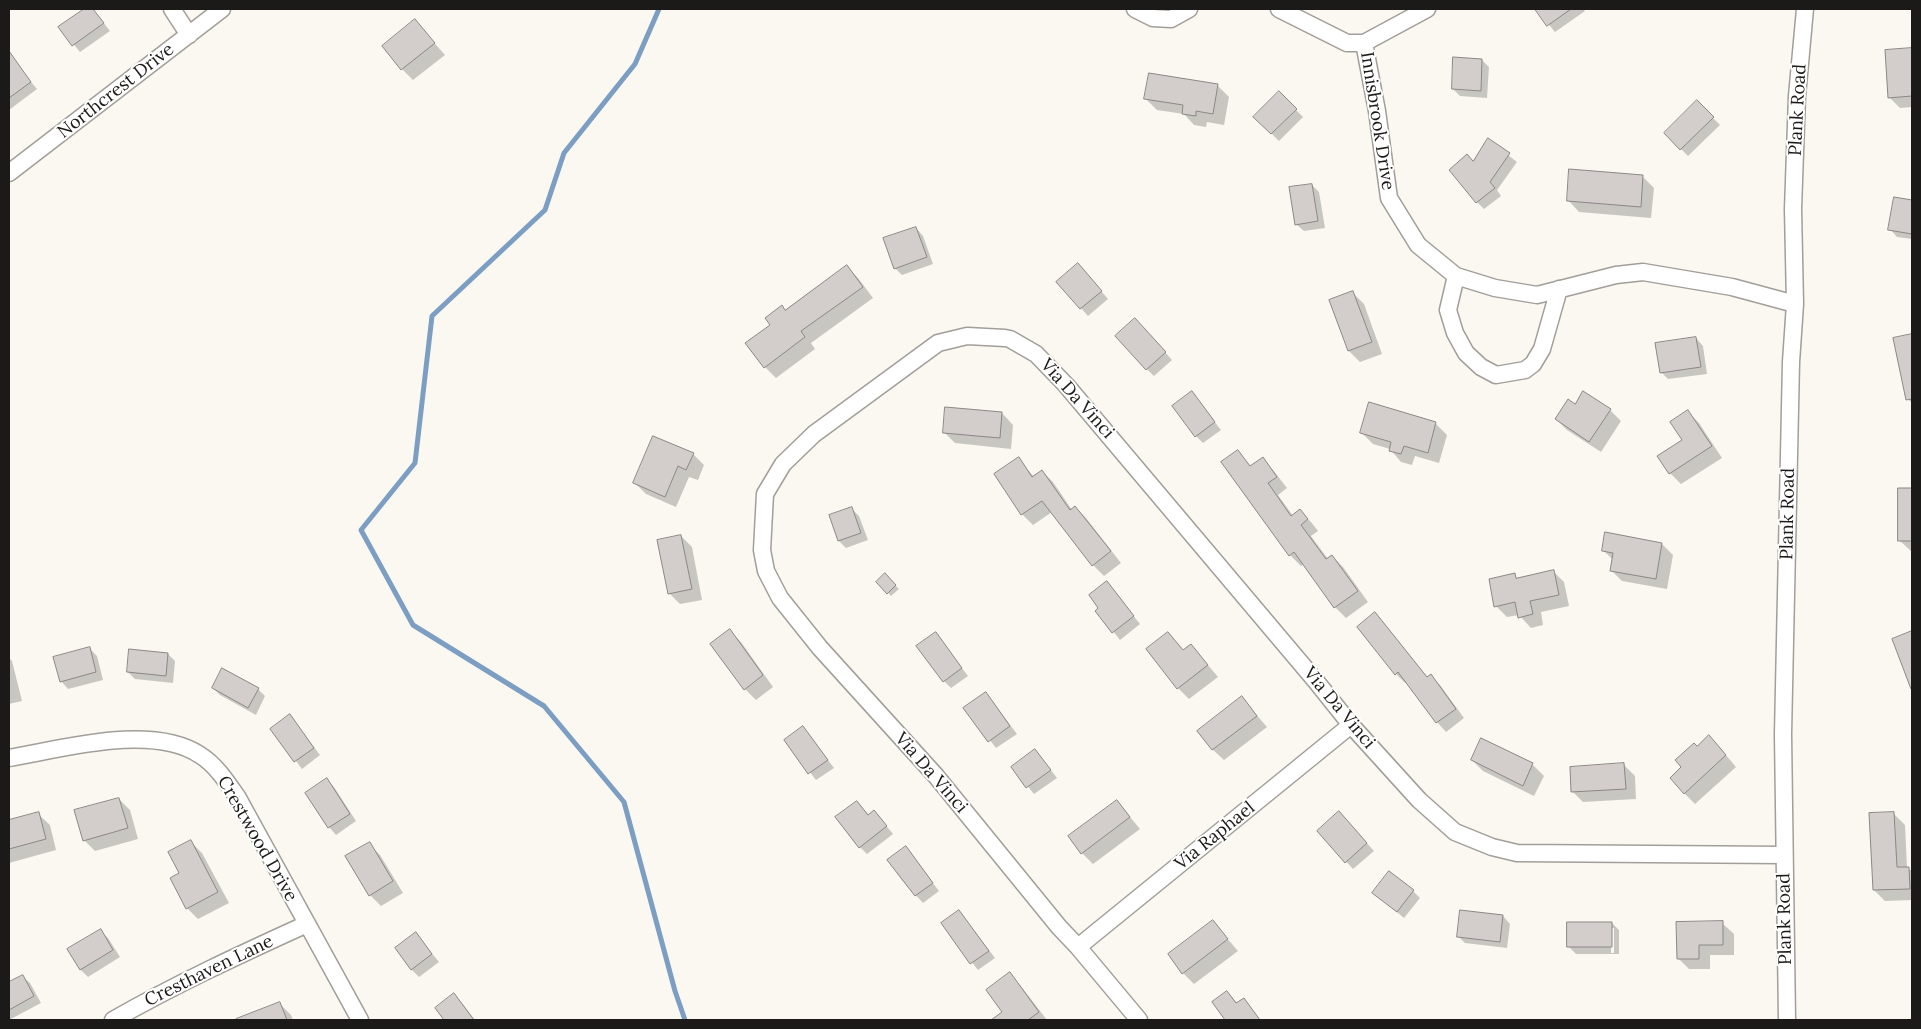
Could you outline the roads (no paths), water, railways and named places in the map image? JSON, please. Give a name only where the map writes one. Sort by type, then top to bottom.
[{"type":"street","points":[[172,9],[189,35]]},
{"type":"street","name":"Northcrest Drive","points":[[9,174],[222,9]]},
{"type":"street","points":[[1135,9],[1153,18],[1171,20],[1189,9]]},
{"type":"street","points":[[1279,9],[1347,43],[1364,43],[1427,9]]},
{"type":"street","name":"Plank Road","points":[[1787,1020],[1783,734],[1791,362],[1794,304],[1793,200],[1797,96],[1805,9]]},
{"type":"street","name":"Innisbrook Drive","points":[[1364,43],[1377,111],[1389,198],[1418,245],[1456,276],[1495,288],[1537,295],[1616,275],[1642,272],[1732,288],[1794,304]]},
{"type":"street","points":[[1456,276],[1448,310],[1455,333],[1466,353],[1481,367],[1496,375],[1525,370],[1533,364],[1542,349],[1560,289]]},
{"type":"street","name":"Via Da Vinci","points":[[1140,1020],[1059,927],[936,776],[820,648],[780,598],[766,571],[762,550],[765,494],[783,464],[814,434],[938,343],[967,336],[1010,339],[1036,354],[1066,385],[1351,725],[1419,800],[1455,832],[1492,847],[1517,853],[1784,854]]},
{"type":"street","name":"Via Raphael","points":[[1078,947],[1351,725]]},
{"type":"street","name":"Crestwood Drive","points":[[9,758],[95,742],[126,739],[182,745],[201,755],[218,771],[238,798],[360,1020]]},
{"type":"street","name":"Cresthaven Lane","points":[[113,1020],[228,960],[306,924]]},
{"type":"waterway","points":[[659,9],[635,64],[564,153],[545,210],[432,316],[415,463],[361,530],[413,625],[544,706],[624,802],[675,991],[685,1020]]}]
